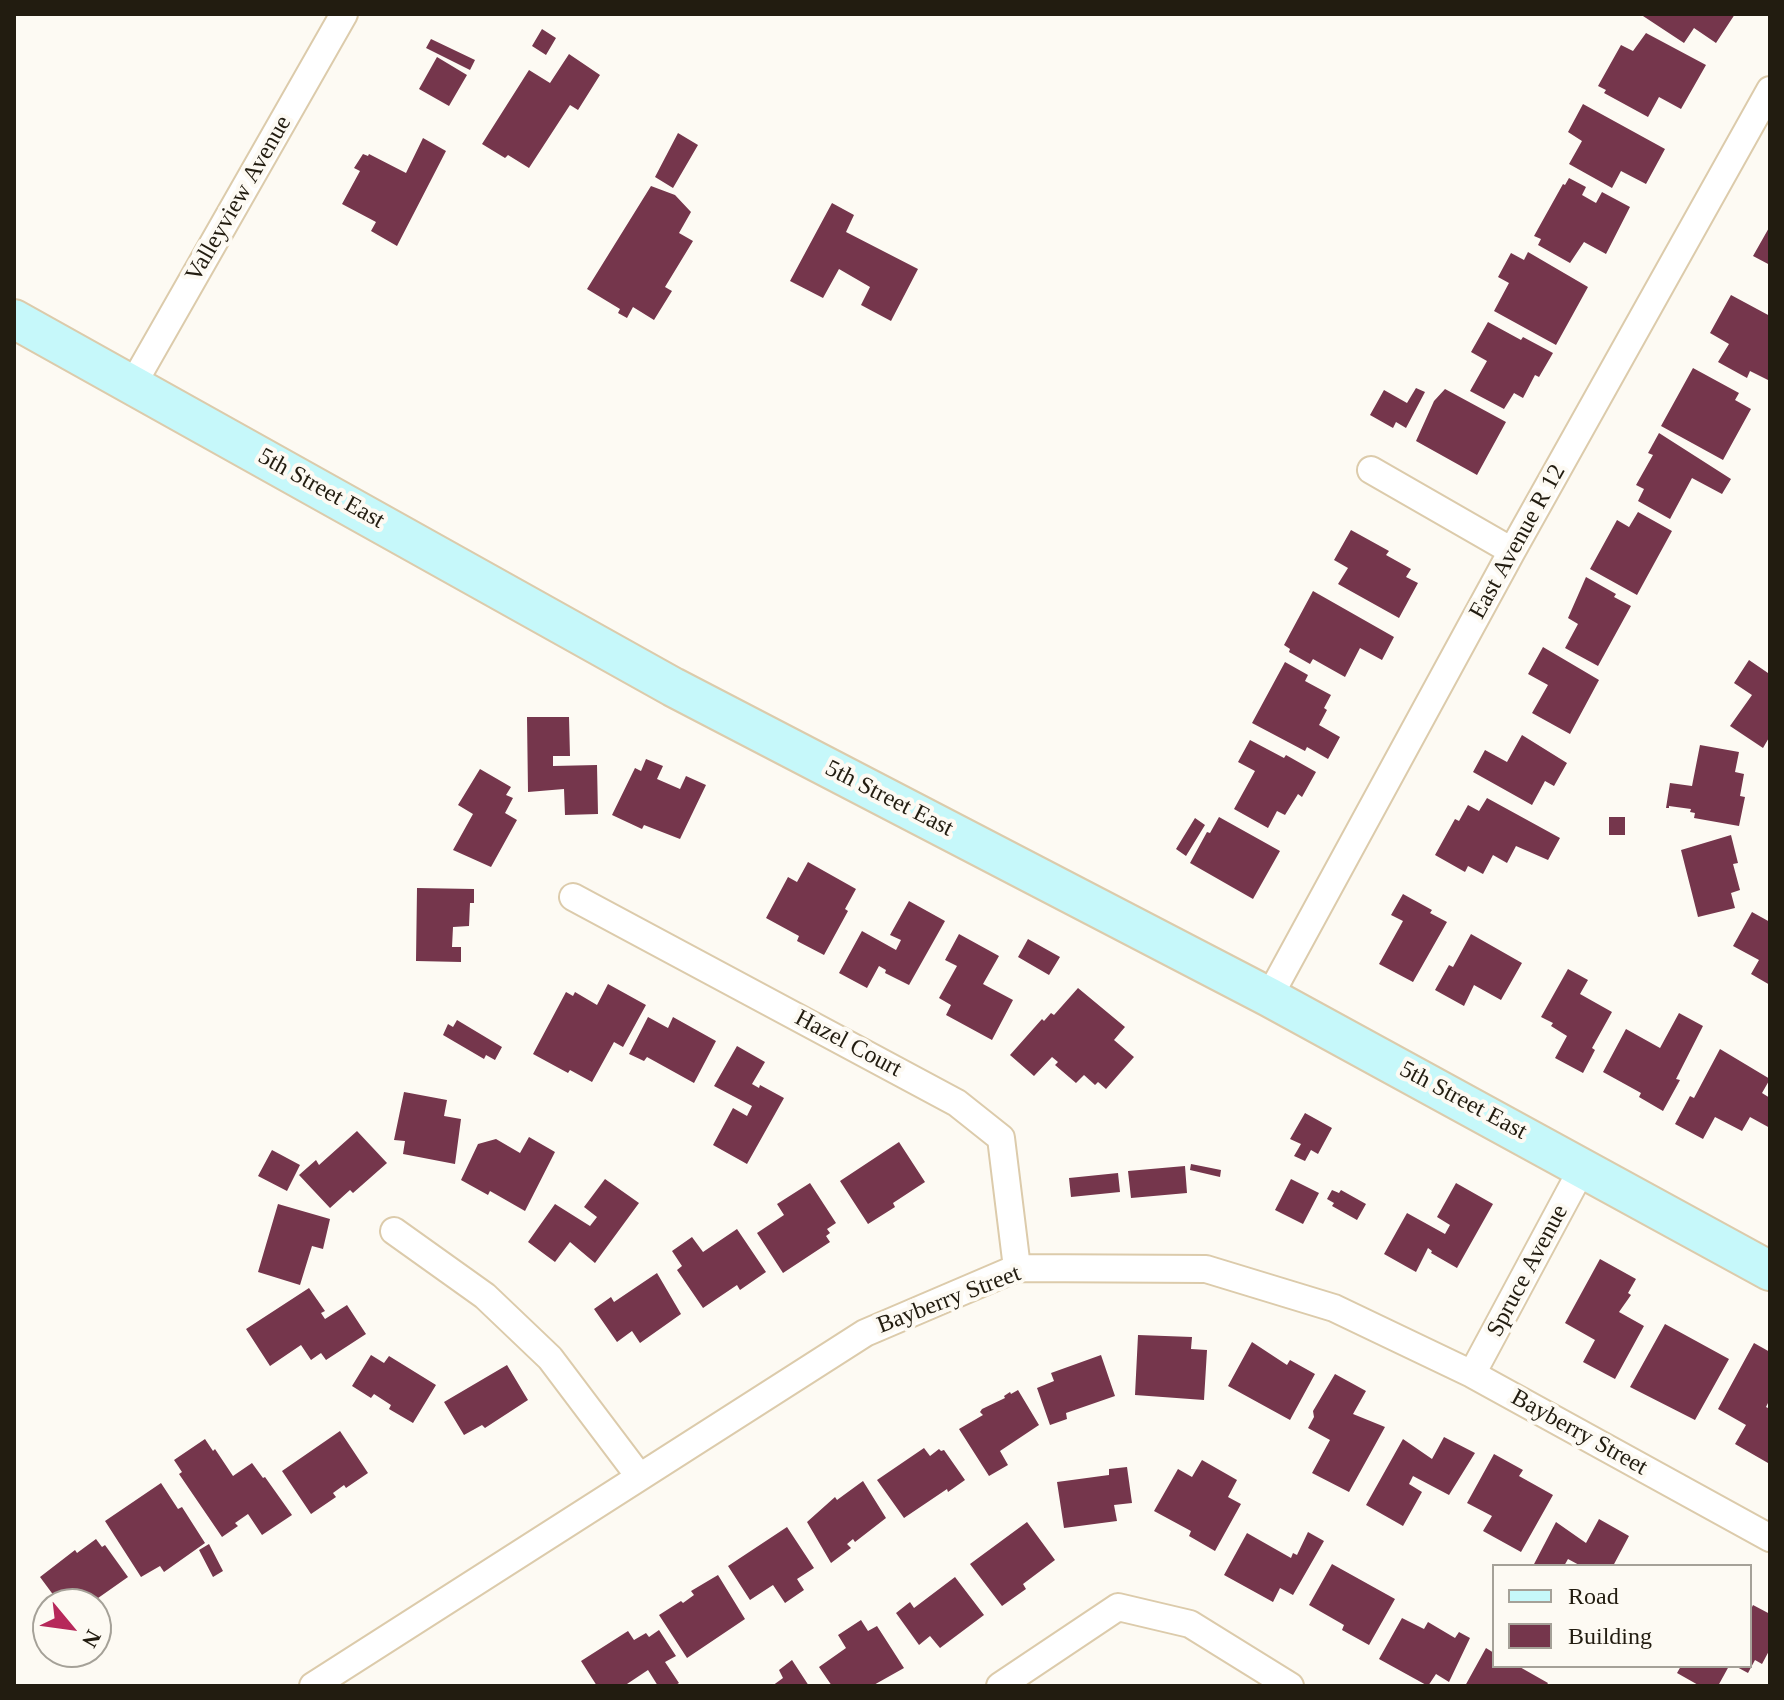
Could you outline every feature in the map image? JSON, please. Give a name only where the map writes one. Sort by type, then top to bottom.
[{"type":"street","name":"Valleyview Avenue","points":[[133,384],[344,14]]},
{"type":"street","name":"East Avenue R 12","points":[[1269,997],[1512,551],[1770,90]]},
{"type":"street","name":"5th Street East","points":[[14,319],[673,687],[1269,997],[1770,1271]]},
{"type":"street","points":[[1371,470],[1512,551]]},
{"type":"street","name":"Hazel Court","points":[[573,897],[957,1103],[1001,1138],[1017,1268]]},
{"type":"street","name":"Spruce Avenue","points":[[1472,1374],[1583,1167]]},
{"type":"street","points":[[394,1231],[485,1296],[550,1358],[639,1476]]},
{"type":"street","name":"Bayberry Street","points":[[313,1686],[865,1333],[1017,1268],[1206,1269],[1334,1308],[1472,1374],[1770,1538]]},
{"type":"street","points":[[1000,1686],[1118,1607],[1190,1624],[1290,1686]]},
{"type":"building","points":[[1644,14],[1735,14],[1716,43],[1694,28],[1684,43]]},
{"type":"building","points":[[542,29],[556,38],[546,55],[532,46]]},
{"type":"building","points":[[1646,33],[1706,65],[1681,109],[1659,97],[1648,117],[1604,93],[1606,90],[1598,86],[1621,45],[1633,51]]},
{"type":"building","points":[[431,39],[475,60],[470,70],[426,48]]},
{"type":"building","points":[[569,54],[600,75],[578,110],[570,105],[529,168],[482,144],[529,70],[550,83]]},
{"type":"building","points":[[437,57],[467,75],[449,106],[419,89]]},
{"type":"building","points":[[1583,104],[1665,149],[1646,184],[1621,171],[1612,188],[1569,164],[1582,141],[1568,132]]},
{"type":"building","points":[[678,133],[698,145],[673,188],[655,177]]},
{"type":"building","points":[[423,138],[446,151],[397,246],[371,231],[376,222],[342,204],[360,171],[354,168],[363,154],[369,154],[406,173]]},
{"type":"building","points":[[1569,178],[1586,187],[1582,195],[1596,203],[1602,192],[1630,207],[1606,254],[1584,242],[1570,263],[1538,245],[1541,239],[1534,236]]},
{"type":"building","points":[[651,186],[675,195],[691,212],[679,233],[693,241],[665,287],[672,291],[654,320],[633,307],[627,318],[618,313],[620,309],[587,289]]},
{"type":"building","points":[[832,203],[854,215],[846,232],[918,269],[891,321],[861,305],[870,287],[839,269],[823,298],[790,281]]},
{"type":"building","points":[[1770,226],[1770,265],[1753,256]]},
{"type":"building","points":[[1528,252],[1588,287],[1556,345],[1494,311],[1509,283],[1498,277],[1511,253],[1524,260]]},
{"type":"building","points":[[1731,295],[1770,316],[1768,380],[1750,371],[1747,378],[1718,362],[1729,344],[1710,333]]},
{"type":"building","points":[[1488,322],[1553,353],[1539,377],[1535,375],[1523,398],[1514,393],[1504,409],[1470,391],[1487,361],[1471,352]]},
{"type":"building","points":[[1693,368],[1739,393],[1735,400],[1751,409],[1723,460],[1661,426]]},
{"type":"building","points":[[1416,388],[1425,392],[1406,428],[1396,422],[1393,428],[1370,415],[1384,390],[1407,403]]},
{"type":"building","points":[[1445,389],[1506,422],[1477,475],[1416,441],[1434,401]]},
{"type":"building","points":[[1659,433],[1731,479],[1722,494],[1692,478],[1670,519],[1638,501],[1644,489],[1636,485],[1653,455],[1648,453]]},
{"type":"building","points":[[1638,512],[1672,531],[1637,595],[1590,569],[1617,520],[1629,527]]},
{"type":"building","points":[[1351,530],[1389,551],[1386,555],[1411,569],[1406,577],[1418,583],[1399,618],[1338,584],[1348,568],[1334,560]]},
{"type":"building","points":[[1586,577],[1631,606],[1598,666],[1565,648],[1578,624],[1568,618]]},
{"type":"building","points":[[1313,591],[1394,637],[1382,660],[1360,648],[1345,677],[1313,659],[1310,664],[1289,652],[1290,649],[1284,645]]},
{"type":"building","points":[[1543,647],[1599,680],[1570,734],[1532,713],[1548,685],[1528,674]]},
{"type":"building","points":[[1749,660],[1768,673],[1770,669],[1770,736],[1763,748],[1730,726],[1752,695],[1734,683]]},
{"type":"building","points":[[1285,662],[1308,675],[1305,681],[1331,695],[1319,725],[1340,737],[1328,759],[1307,747],[1305,751],[1252,723]]},
{"type":"building","points":[[527,717],[569,717],[570,756],[553,756],[553,766],[597,765],[598,814],[565,815],[564,789],[528,792]]},
{"type":"building","points":[[1522,735],[1567,763],[1554,786],[1545,781],[1532,805],[1473,772],[1485,750],[1507,762]]},
{"type":"building","points":[[1250,740],[1316,772],[1302,797],[1298,794],[1285,815],[1277,811],[1268,828],[1234,809],[1255,771],[1238,762]]},
{"type":"building","points":[[1700,745],[1739,752],[1735,772],[1744,774],[1740,796],[1745,797],[1739,826],[1694,818],[1695,813],[1690,812],[1691,809],[1666,808],[1670,783],[1692,786]]},
{"type":"building","points":[[646,759],[663,766],[657,779],[680,789],[686,776],[706,785],[680,839],[644,825],[642,829],[612,815],[635,768],[641,771]]},
{"type":"building","points":[[480,769],[511,787],[506,795],[513,798],[505,813],[517,820],[491,867],[453,850],[473,814],[458,805]]},
{"type":"building","points":[[1487,798],[1560,838],[1548,860],[1516,846],[1507,863],[1493,855],[1483,874],[1468,866],[1465,872],[1435,855],[1455,819],[1459,821],[1468,805],[1479,811]]},
{"type":"building","points":[[1219,817],[1280,851],[1253,899],[1190,863]]},
{"type":"building","points":[[1609,817],[1625,817],[1625,835],[1609,835]]},
{"type":"building","points":[[1195,818],[1205,825],[1186,856],[1176,849]]},
{"type":"building","points":[[1731,835],[1738,863],[1733,864],[1740,890],[1731,893],[1735,908],[1698,917],[1681,850]]},
{"type":"building","points":[[808,862],[856,889],[824,955],[797,941],[799,936],[766,918],[788,877],[797,882]]},
{"type":"building","points":[[417,888],[474,889],[469,926],[453,927],[452,947],[461,947],[461,962],[416,961]]},
{"type":"building","points":[[1403,894],[1447,922],[1413,982],[1379,964],[1403,921],[1391,915]]},
{"type":"building","points":[[909,901],[945,921],[909,985],[885,973],[886,970],[879,966],[867,988],[839,973],[862,931],[896,950],[901,940],[890,935]]},
{"type":"building","points":[[1752,912],[1770,922],[1770,985],[1751,974],[1759,960],[1733,946]]},
{"type":"building","points":[[959,934],[999,956],[983,984],[1013,1000],[992,1040],[946,1015],[951,1005],[939,998],[957,966],[945,960]]},
{"type":"building","points":[[1471,934],[1522,963],[1501,1000],[1474,985],[1464,1006],[1435,990],[1449,965],[1453,967]]},
{"type":"building","points":[[1028,939],[1060,957],[1049,975],[1018,957]]},
{"type":"building","points":[[1568,969],[1588,980],[1580,994],[1612,1012],[1592,1048],[1595,1050],[1583,1073],[1555,1058],[1567,1036],[1541,1017]]},
{"type":"building","points":[[608,984],[646,1005],[623,1047],[614,1042],[592,1082],[533,1054],[566,992],[573,996],[575,992],[597,1005]]},
{"type":"building","points":[[1078,988],[1125,1027],[1114,1040],[1134,1057],[1106,1089],[1098,1082],[1095,1085],[1084,1075],[1076,1083],[1055,1065],[1058,1062],[1052,1057],[1034,1076],[1010,1055],[1042,1019],[1044,1021],[1051,1013],[1054,1015]]},
{"type":"building","points":[[1679,1013],[1703,1026],[1663,1111],[1639,1097],[1641,1093],[1603,1072],[1626,1029],[1660,1048]]},
{"type":"building","points":[[648,1017],[668,1028],[673,1017],[716,1041],[694,1083],[647,1057],[644,1061],[629,1054]]},
{"type":"building","points":[[457,1020],[502,1047],[495,1060],[486,1055],[484,1059],[443,1035],[448,1024],[453,1027]]},
{"type":"building","points":[[737,1046],[765,1062],[752,1084],[784,1098],[747,1164],[713,1145],[733,1108],[747,1116],[752,1106],[714,1086]]},
{"type":"building","points":[[1720,1049],[1770,1079],[1762,1093],[1770,1098],[1770,1128],[1750,1117],[1742,1131],[1715,1117],[1703,1139],[1675,1124],[1690,1096],[1694,1098]]},
{"type":"building","points":[[404,1092],[447,1100],[444,1116],[461,1119],[455,1164],[403,1154],[405,1141],[394,1140]]},
{"type":"building","points":[[1305,1113],[1332,1128],[1318,1154],[1311,1150],[1305,1161],[1294,1156],[1301,1144],[1290,1139]]},
{"type":"building","points":[[357,1131],[387,1163],[353,1193],[350,1190],[330,1208],[299,1175],[316,1160],[319,1165]]},
{"type":"building","points":[[529,1137],[555,1152],[525,1211],[490,1191],[488,1195],[461,1180],[478,1144],[496,1139],[520,1153]]},
{"type":"building","points":[[899,1142],[925,1182],[868,1224],[840,1181]]},
{"type":"building","points":[[272,1150],[300,1165],[287,1191],[258,1176]]},
{"type":"building","points":[[1191,1164],[1221,1170],[1220,1177],[1190,1170]]},
{"type":"building","points":[[1185,1166],[1187,1193],[1131,1198],[1128,1171]]},
{"type":"building","points":[[1118,1173],[1120,1192],[1071,1197],[1069,1178]]},
{"type":"building","points":[[605,1179],[639,1203],[595,1263],[570,1242],[555,1262],[528,1242],[555,1204],[590,1226],[597,1217],[584,1207]]},
{"type":"building","points":[[1291,1179],[1319,1193],[1303,1224],[1275,1210]]},
{"type":"building","points":[[810,1183],[836,1223],[827,1229],[830,1233],[826,1236],[830,1242],[783,1273],[757,1233],[784,1215],[777,1204]]},
{"type":"building","points":[[1456,1183],[1493,1204],[1457,1268],[1431,1253],[1428,1248],[1416,1272],[1384,1254],[1407,1213],[1445,1234],[1450,1225],[1437,1217]]},
{"type":"building","points":[[1332,1190],[1339,1193],[1341,1190],[1366,1204],[1357,1220],[1332,1206],[1334,1203],[1327,1199]]},
{"type":"building","points":[[278,1204],[330,1219],[323,1249],[312,1246],[300,1285],[258,1272]]},
{"type":"building","points":[[737,1229],[766,1272],[740,1290],[737,1285],[703,1308],[677,1270],[682,1266],[672,1251],[692,1237],[703,1252]]},
{"type":"building","points":[[1600,1259],[1636,1279],[1628,1293],[1631,1295],[1619,1312],[1644,1326],[1615,1379],[1583,1362],[1595,1340],[1565,1323]]},
{"type":"building","points":[[657,1273],[681,1314],[640,1343],[632,1331],[617,1342],[594,1309],[611,1297],[614,1302]]},
{"type":"building","points":[[309,1288],[325,1311],[321,1313],[325,1319],[347,1305],[366,1334],[326,1360],[321,1353],[311,1360],[301,1345],[270,1366],[246,1329]]},
{"type":"building","points":[[1665,1324],[1729,1359],[1695,1420],[1630,1387]]},
{"type":"building","points":[[1138,1335],[1192,1337],[1191,1349],[1207,1350],[1204,1400],[1135,1395]]},
{"type":"building","points":[[1252,1342],[1287,1365],[1290,1360],[1315,1374],[1290,1420],[1228,1386]]},
{"type":"building","points":[[1754,1343],[1770,1352],[1770,1399],[1766,1407],[1770,1409],[1768,1463],[1735,1444],[1746,1425],[1718,1409]]},
{"type":"building","points":[[371,1355],[384,1363],[389,1356],[436,1385],[413,1423],[389,1409],[391,1405],[374,1394],[371,1398],[352,1386]]},
{"type":"building","points":[[1101,1355],[1115,1396],[1066,1413],[1067,1419],[1050,1425],[1037,1388],[1054,1381],[1051,1373]]},
{"type":"building","points":[[507,1365],[528,1400],[485,1428],[482,1425],[464,1435],[444,1402]]},
{"type":"building","points":[[1335,1374],[1366,1391],[1353,1414],[1385,1427],[1349,1492],[1312,1473],[1330,1440],[1308,1428],[1314,1417],[1313,1411]]},
{"type":"building","points":[[1018,1390],[1039,1425],[1000,1451],[1008,1465],[989,1476],[959,1429],[983,1415],[980,1412],[982,1409]]},
{"type":"building","points":[[340,1431],[368,1473],[346,1488],[344,1485],[333,1493],[336,1497],[311,1514],[282,1471]]},
{"type":"building","points":[[1444,1437],[1475,1453],[1449,1495],[1413,1476],[1409,1484],[1422,1492],[1403,1526],[1366,1505],[1403,1439],[1432,1459]]},
{"type":"building","points":[[205,1439],[233,1476],[252,1463],[292,1515],[262,1535],[248,1514],[222,1537],[179,1474],[182,1472],[174,1460]]},
{"type":"building","points":[[924,1448],[930,1456],[939,1449],[944,1450],[965,1480],[904,1518],[877,1480]]},
{"type":"building","points":[[1494,1454],[1523,1470],[1519,1476],[1553,1495],[1521,1552],[1483,1531],[1492,1516],[1467,1503]]},
{"type":"building","points":[[1202,1460],[1237,1480],[1228,1497],[1241,1504],[1215,1551],[1189,1536],[1191,1531],[1154,1511],[1178,1469],[1192,1477]]},
{"type":"building","points":[[1127,1467],[1132,1503],[1114,1505],[1117,1521],[1064,1528],[1057,1482],[1109,1475],[1109,1469]]},
{"type":"building","points":[[863,1481],[886,1518],[855,1542],[853,1539],[847,1544],[851,1548],[831,1563],[807,1522],[835,1497],[837,1500]]},
{"type":"building","points":[[161,1483],[178,1509],[182,1507],[205,1543],[164,1572],[160,1566],[141,1577],[105,1521]]},
{"type":"building","points":[[1599,1519],[1629,1536],[1614,1564],[1577,1564],[1568,1559],[1565,1564],[1534,1564],[1556,1522],[1586,1543]]},
{"type":"building","points":[[1027,1522],[1055,1560],[1023,1584],[1026,1589],[1002,1606],[970,1564]]},
{"type":"building","points":[[787,1527],[814,1568],[797,1579],[804,1590],[785,1603],[773,1585],[750,1600],[728,1566]]},
{"type":"building","points":[[1308,1532],[1324,1541],[1293,1595],[1280,1588],[1273,1602],[1224,1575],[1247,1533],[1291,1558],[1293,1553],[1297,1555]]},
{"type":"building","points":[[96,1539],[102,1547],[105,1545],[128,1577],[112,1588],[48,1588],[40,1577],[75,1550],[77,1553]]},
{"type":"building","points":[[209,1544],[223,1571],[213,1577],[199,1550]]},
{"type":"building","points":[[1332,1564],[1395,1599],[1369,1645],[1342,1630],[1344,1625],[1309,1605]]},
{"type":"building","points":[[718,1575],[745,1619],[687,1658],[659,1615],[681,1601],[683,1603],[694,1595],[691,1591]]},
{"type":"building","points":[[955,1577],[984,1615],[940,1648],[930,1636],[919,1645],[896,1613],[910,1602],[914,1608]]},
{"type":"building","points":[[1752,1607],[1770,1614],[1770,1649],[1762,1664],[1755,1660],[1752,1666]]},
{"type":"building","points":[[1402,1618],[1424,1629],[1428,1622],[1455,1638],[1459,1632],[1470,1638],[1449,1682],[1436,1674],[1428,1686],[1379,1659]]},
{"type":"building","points":[[861,1620],[868,1631],[877,1626],[904,1668],[872,1686],[832,1686],[819,1667],[846,1648],[838,1635]]},
{"type":"building","points":[[659,1630],[676,1656],[665,1662],[679,1683],[674,1686],[658,1686],[648,1670],[624,1686],[597,1686],[581,1661],[628,1631],[634,1640],[646,1633],[649,1637]]},
{"type":"building","points":[[1486,1648],[1492,1652],[1492,1668],[1522,1668],[1548,1683],[1546,1686],[1465,1686]]},
{"type":"building","points":[[792,1660],[809,1686],[772,1686],[783,1678],[779,1670]]},
{"type":"building","points":[[1680,1668],[1728,1668],[1718,1686],[1700,1686],[1677,1673]]}]
